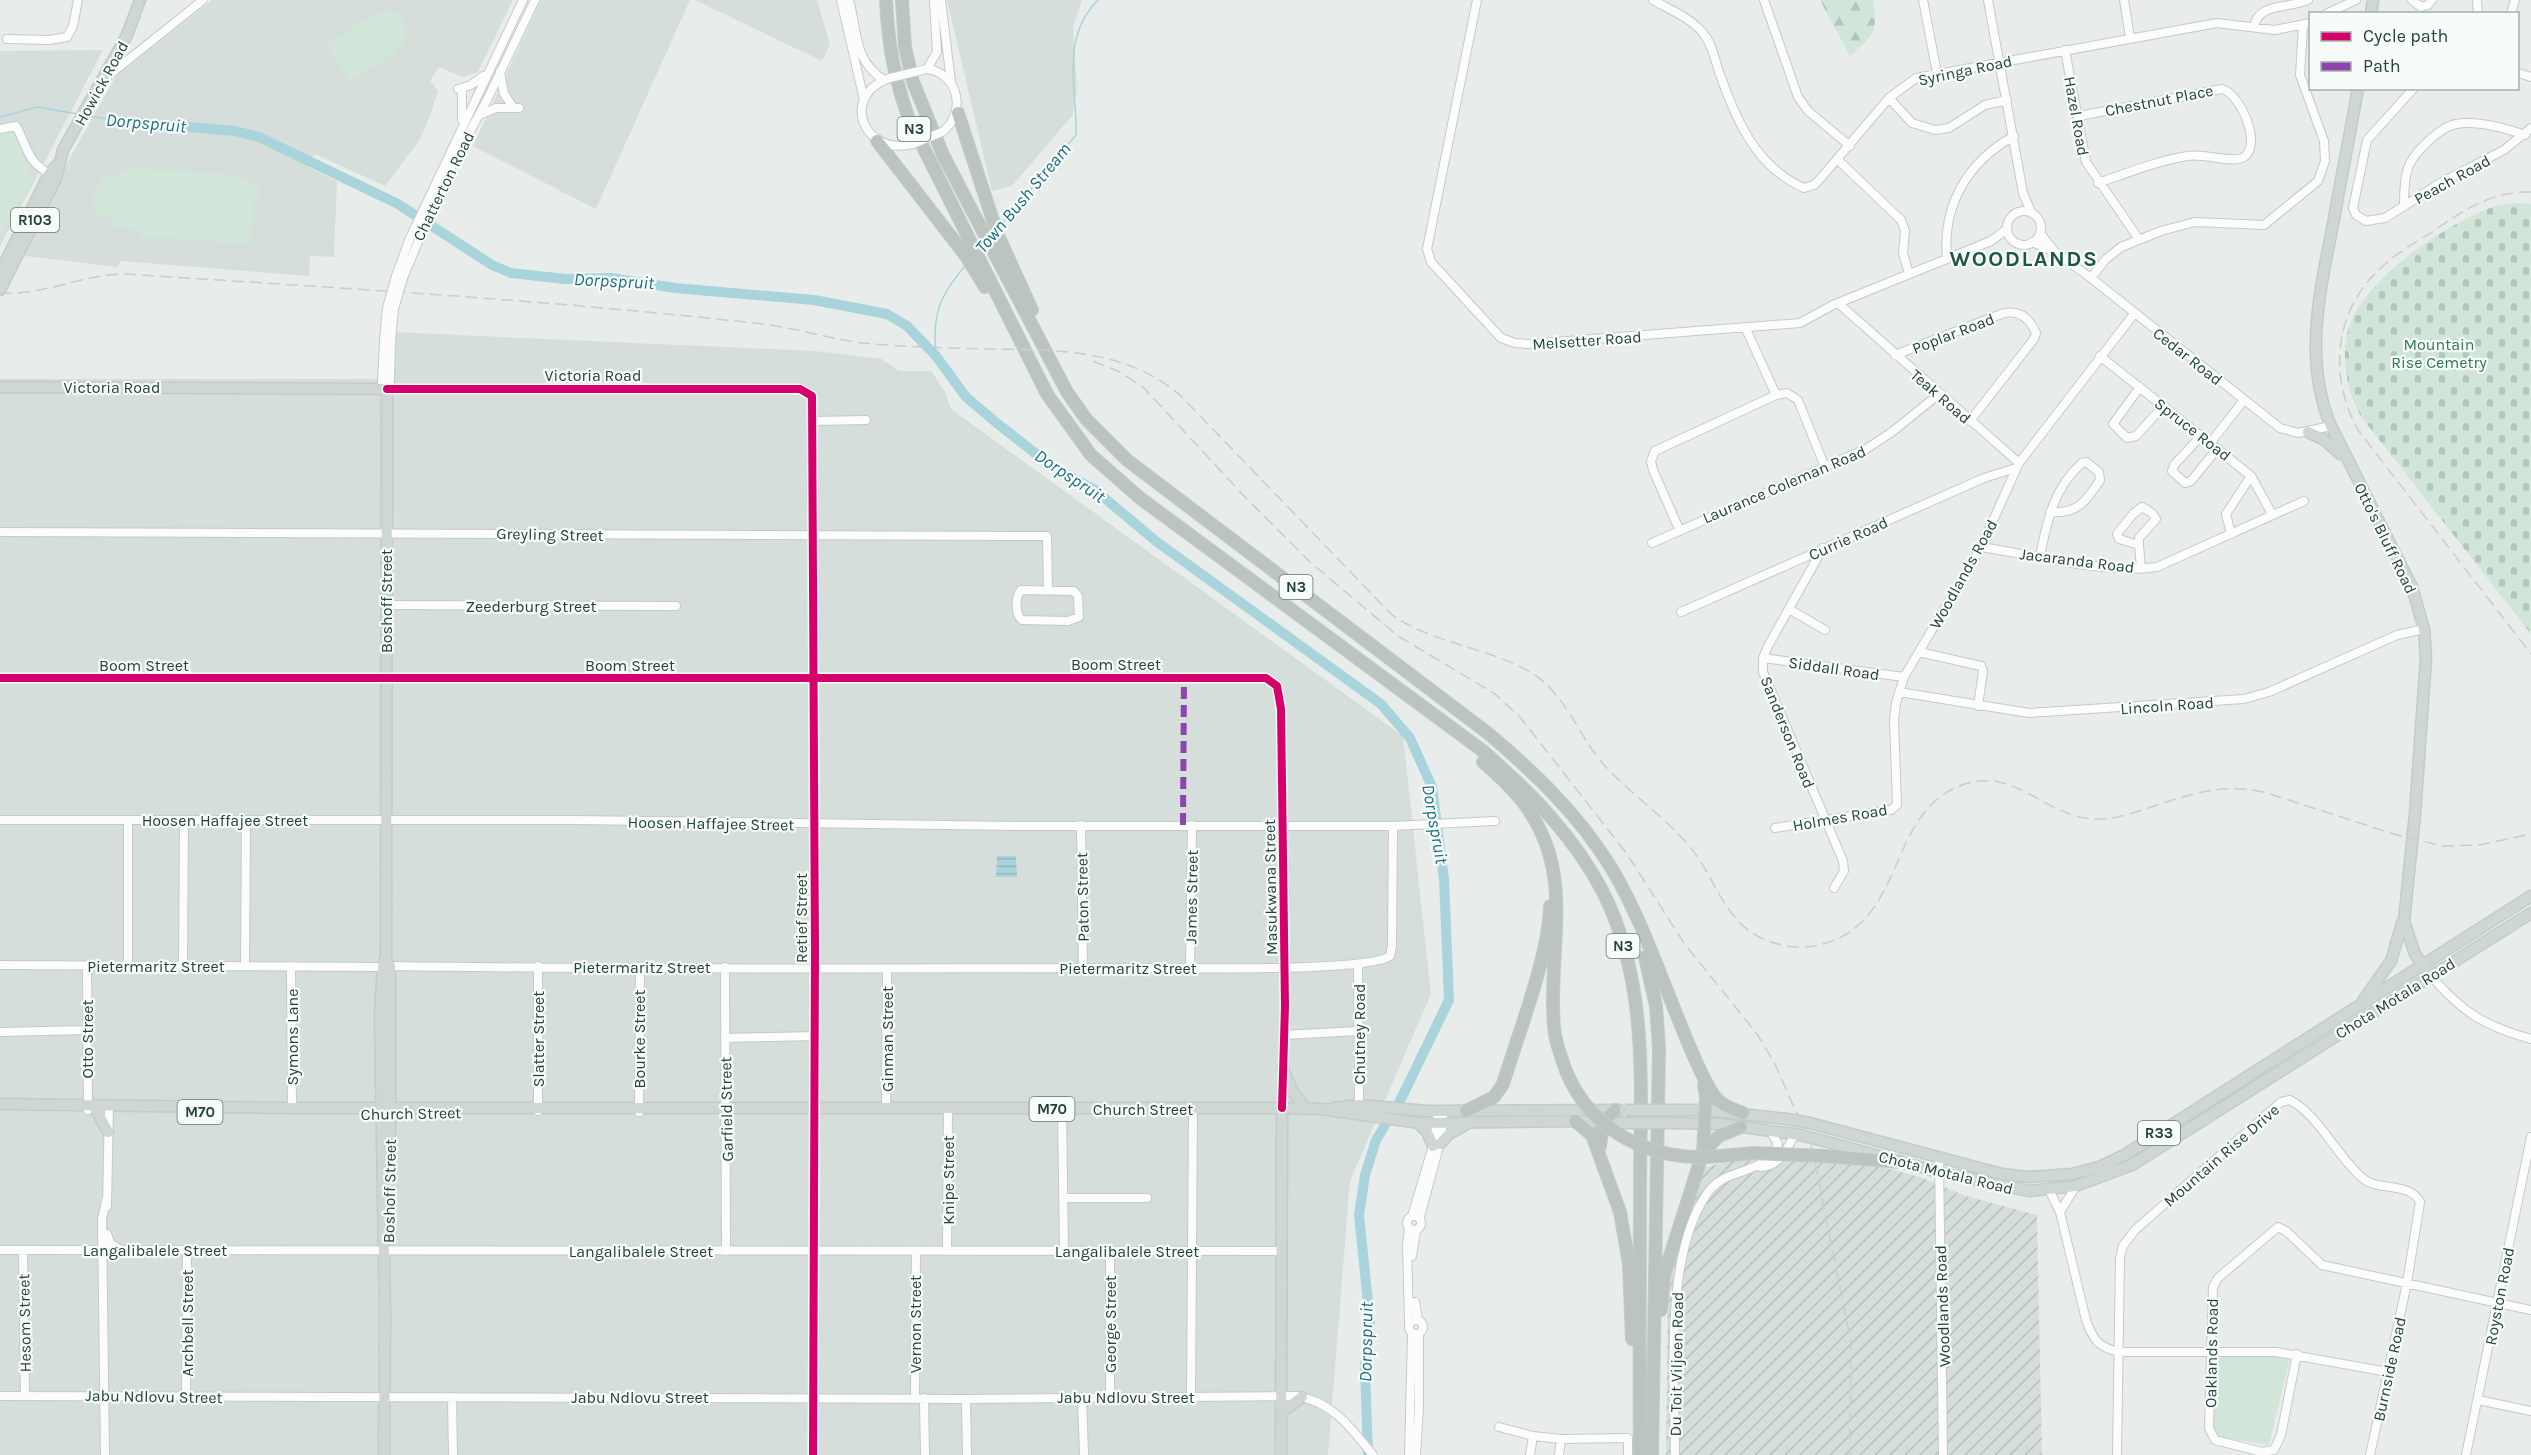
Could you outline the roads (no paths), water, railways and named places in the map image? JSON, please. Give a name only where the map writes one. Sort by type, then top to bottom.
[{"type":"highway","name":"N3","points":[[886,0],[888,46],[905,107],[972,257],[1070,429],[1113,476],[1483,752],[1527,790],[1557,822],[1580,854],[1608,904],[1632,976],[1641,1045],[1640,1455]]},
{"type":"highway","name":"N3","points":[[902,0],[905,48],[913,82],[943,155],[992,235],[1070,388],[1127,460],[1489,734],[1536,774],[1585,829],[1610,871],[1636,930],[1649,969],[1656,1006],[1659,1048],[1652,1455]]},
{"type":"highway","points":[[958,113],[992,235]]},
{"type":"highway","points":[[877,141],[972,257]]},
{"type":"highway","points":[[1310,623],[1333,649],[1474,754],[1522,800],[1534,818],[1549,852],[1556,878],[1554,1029],[1566,1071],[1579,1098],[1611,1129],[1622,1137],[1671,1156],[1721,1156],[1753,1153],[1901,1162]]},
{"type":"highway","points":[[1467,1117],[1494,1097],[1503,1084],[1537,970],[1550,914],[1547,865],[1540,843],[1529,821],[1498,776]]},
{"type":"highway","points":[[1585,829],[1612,869],[1640,926],[1694,1056],[1713,1095],[1727,1107],[1743,1113]]},
{"type":"highway","points":[[1652,1372],[1664,1275],[1703,1152],[1706,1091],[1694,1056]]},
{"type":"highway","points":[[1602,1163],[1599,1146],[1603,1122],[1620,1110]]},
{"type":"highway","points":[[1575,1120],[1592,1135],[1626,1237],[1633,1373],[1640,1403]]},
{"type":"highway","points":[[1703,1152],[1728,1130],[1741,1126]]},
{"type":"main road","name":"Howick Road","points":[[0,290],[3,273],[72,133],[128,35],[140,0]]},
{"type":"main road","name":"Otto's Bluff Road","points":[[2358,90],[2317,311],[2317,375],[2322,402],[2331,426],[2412,587],[2424,629],[2426,658],[2415,814],[2404,919],[2410,943],[2431,976]]},
{"type":"main road","name":"Victoria Road","points":[[0,387],[386,385]]},
{"type":"main road","name":"Boshoff Street","points":[[384,1455],[386,1111],[380,1015],[386,964],[386,385]]},
{"type":"main road","points":[[2308,432],[2331,445],[2349,463]]},
{"type":"main road","name":"Chota Motala Road","points":[[1587,1108],[1705,1110],[1787,1119],[1810,1123],[2002,1174],[2056,1177],[2099,1167],[2126,1154],[2531,896]]},
{"type":"main road","name":"Chota Motala Road","points":[[1575,1120],[1741,1126],[1824,1141],[2007,1189],[2049,1190],[2076,1186],[2132,1165],[2531,913]]},
{"type":"main road","points":[[2404,919],[2418,948],[2428,955],[2438,955]]},
{"type":"main road","points":[[2356,1008],[2391,961],[2404,919]]},
{"type":"main road","points":[[1283,1069],[1292,1091],[1306,1108]]},
{"type":"main road","name":"Church Street","points":[[0,1104],[91,1108]]},
{"type":"main road","name":"Church Street","points":[[1321,1109],[1359,1105],[1412,1111],[1440,1111],[1467,1117],[1575,1120]]},
{"type":"main road","points":[[91,1108],[108,1132]]},
{"type":"main road","name":"Church Street","points":[[109,1108],[386,1111],[1306,1108],[1405,1122],[1440,1123],[1467,1117],[1587,1108]]},
{"type":"main road","name":"Church Street","points":[[0,1110],[292,1108],[386,1111]]},
{"type":"main road","name":"Masukwana Street","points":[[1281,1455],[1282,1108]]},
{"type":"main road","points":[[1418,1123],[1436,1145],[1467,1117]]},
{"type":"main road","points":[[1281,1381],[1299,1396],[1281,1413]]},
{"type":"street","points":[[7,39],[49,40],[68,36],[73,26],[78,0]]},
{"type":"street","points":[[100,82],[203,0]]},
{"type":"street","name":"Chatterton Road","points":[[386,385],[387,308],[413,240],[460,132],[523,0]]},
{"type":"street","name":"Chatterton Road","points":[[430,204],[478,115],[535,0]]},
{"type":"street","points":[[842,0],[864,100],[862,119],[877,141],[892,147],[913,144],[942,132],[958,113],[956,96],[951,83],[941,0]]},
{"type":"street","points":[[849,0],[862,58],[871,71],[887,79]]},
{"type":"street","points":[[927,69],[937,52],[934,0]]},
{"type":"street","name":"Melsetter Road","points":[[1477,0],[1428,238],[1427,254],[1431,262],[1502,338],[1515,343],[1746,329],[1800,323],[1838,303],[1991,241],[2007,229]]},
{"type":"street","name":"Syringa Road","points":[[1653,0],[1685,18],[1703,33],[1742,130],[1756,150],[1777,169],[1804,188],[1814,185],[1838,160],[1889,98],[1916,78],[2217,23],[2275,30],[2307,25]]},
{"type":"street","points":[[1764,0],[1798,97],[1808,111],[1850,146]]},
{"type":"street","points":[[1923,0],[1937,73]]},
{"type":"street","points":[[1988,0],[2023,193],[2031,212],[2039,221],[2040,232],[2032,243],[2018,244],[2012,240],[2007,229],[2010,218],[2018,212],[2031,212]]},
{"type":"street","points":[[2124,0],[2130,38]]},
{"type":"street","points":[[2254,27],[2258,16],[2265,11],[2308,0]]},
{"type":"street","points":[[2329,12],[2356,0]]},
{"type":"street","points":[[2412,0],[2421,10],[2432,0]]},
{"type":"street","points":[[2091,278],[2113,253],[2138,238],[2195,222],[2264,225],[2318,181],[2326,155],[2300,75],[2307,25]]},
{"type":"street","name":"Hazel Road","points":[[2065,50],[2086,162],[2098,183],[2138,238]]},
{"type":"street","points":[[864,100],[872,88],[887,79],[927,69],[943,75],[951,83]]},
{"type":"street","points":[[460,132],[463,112],[460,90],[471,86],[489,70]]},
{"type":"street","points":[[478,115],[496,108],[515,106],[504,94],[500,72]]},
{"type":"street","name":"Chestnut Place","points":[[2079,116],[2222,89],[2230,92],[2239,103],[2250,134],[2252,145],[2250,151],[2239,159],[2187,156],[2098,183]]},
{"type":"street","points":[[2404,206],[2385,218],[2370,222],[2356,215],[2353,208],[2367,140],[2412,90]]},
{"type":"street","points":[[1889,98],[1912,123],[1935,130],[1949,128],[1985,105],[2007,100]]},
{"type":"street","name":"Peach Road","points":[[2404,206],[2405,184],[2411,162],[2445,129],[2457,123],[2528,131]]},
{"type":"street","points":[[0,129],[16,126],[30,158],[52,176]]},
{"type":"street","name":"Peach Road","points":[[2404,206],[2504,150],[2528,131]]},
{"type":"street","points":[[1947,259],[1945,239],[1956,193],[1966,177],[1980,162],[1996,147],[2014,136]]},
{"type":"street","points":[[1838,160],[1900,220],[1905,231],[1903,253],[1909,274]]},
{"type":"street","points":[[2018,212],[2023,193]]},
{"type":"street","name":"Cedar Road","points":[[2040,232],[2055,252]]},
{"type":"street","name":"Melsetter Road","points":[[1991,241],[2012,240]]},
{"type":"street","name":"Cedar Road","points":[[2032,243],[2055,252],[2091,278],[2244,400],[2287,431],[2308,432],[2331,426]]},
{"type":"street","name":"Teak Road","points":[[1838,303],[2018,466]]},
{"type":"street","name":"Poplar Road","points":[[1895,355],[2004,313],[2013,312],[2025,318],[2036,333],[2034,339],[1970,421]]},
{"type":"street","name":"Woodlands Road","points":[[1897,798],[1894,720],[1904,677],[1981,547],[2018,466],[2134,314]]},
{"type":"street","points":[[1746,329],[1776,394]]},
{"type":"street","name":"Spruce Road","points":[[2100,356],[2251,476],[2272,514]]},
{"type":"street","name":"Victoria Road","points":[[386,385],[800,389]]},
{"type":"street","points":[[2140,387],[2113,424],[2127,438],[2136,436],[2164,405]]},
{"type":"street","name":"Retief Street","points":[[800,389],[812,396],[814,421],[816,1109],[813,1455]]},
{"type":"street","points":[[1679,529],[1653,470],[1651,461],[1655,451],[1776,394],[1787,393],[1798,400],[1826,467]]},
{"type":"street","name":"Laurance Coleman Road","points":[[1652,543],[1679,529],[1879,442],[1939,394]]},
{"type":"street","points":[[2202,435],[2174,465],[2172,471],[2185,483],[2191,481],[2244,400]]},
{"type":"street","points":[[814,421],[866,420]]},
{"type":"street","points":[[2040,556],[2050,512],[2060,489],[2082,462],[2086,462],[2099,472],[2100,480],[2078,508],[2069,512],[2050,512]]},
{"type":"street","name":"Currie Road","points":[[1681,612],[1984,478],[2018,466]]},
{"type":"street","points":[[2231,534],[2226,514],[2251,476]]},
{"type":"street","name":"Jacaranda Road","points":[[1981,547],[2141,569],[2157,567],[2304,501]]},
{"type":"street","points":[[2139,545],[2119,539],[2116,534],[2142,507],[2152,513],[2156,519],[2139,538],[2141,569]]},
{"type":"street","name":"Greyling Street","points":[[0,532],[1047,536],[1048,590]]},
{"type":"street","name":"Sanderson Road","points":[[1823,549],[1763,658],[1763,672],[1768,689],[1843,861],[1844,871],[1834,888]]},
{"type":"street","points":[[1048,590],[1075,592],[1078,596],[1078,618],[1056,622],[1025,621],[1019,618],[1017,599],[1020,591],[1048,590]]},
{"type":"street","name":"Zeederburg Street","points":[[386,605],[676,606]]},
{"type":"street","points":[[1788,609],[1825,630]]},
{"type":"street","name":"Lincoln Road","points":[[1899,692],[2029,713],[2244,699],[2269,692],[2397,635],[2424,629]]},
{"type":"street","points":[[1919,652],[1981,666],[1983,671],[1978,706]]},
{"type":"street","name":"Siddall Road","points":[[1763,658],[1904,677]]},
{"type":"street","name":"Boom Street","points":[[0,678],[1260,677]]},
{"type":"street","name":"Masukwana Street","points":[[1260,677],[1275,682],[1279,693],[1283,826],[1282,1108]]},
{"type":"street","name":"Holmes Road","points":[[1775,828],[1891,810],[1897,805],[1897,798]]},
{"type":"street","name":"Hoosen Haffajee Street","points":[[0,820],[576,820],[814,825],[1283,826],[1393,826],[1495,822]]},
{"type":"street","points":[[128,966],[129,820]]},
{"type":"street","points":[[183,965],[184,820]]},
{"type":"street","points":[[245,966],[246,820]]},
{"type":"street","name":"Paton Street","points":[[1081,825],[1083,968]]},
{"type":"street","name":"James Street","points":[[1190,968],[1192,825]]},
{"type":"street","name":"Pietermaritz Street","points":[[0,965],[87,967],[386,964],[887,969],[1190,968],[1358,963],[1383,960],[1390,956],[1393,934],[1393,826]]},
{"type":"street","name":"Chutney Road","points":[[1358,963],[1359,1105]]},
{"type":"street","name":"Symons Lane","points":[[291,966],[292,1108]]},
{"type":"street","name":"Slatter Street","points":[[537,966],[538,1109]]},
{"type":"street","name":"Otto Street","points":[[87,967],[86,1030],[91,1108]]},
{"type":"street","name":"Bourke Street","points":[[639,1109],[640,967]]},
{"type":"street","name":"Garfield Street","points":[[724,967],[726,1251]]},
{"type":"street","name":"Ginman Street","points":[[886,1109],[887,969]]},
{"type":"street","name":"Otto's Bluff Road","points":[[2431,976],[2456,1004],[2480,1021],[2528,1040]]},
{"type":"street","points":[[0,1032],[86,1030]]},
{"type":"street","points":[[1284,1035],[1358,1031]]},
{"type":"street","points":[[725,1038],[814,1036]]},
{"type":"street","name":"Mountain Rise Drive","points":[[2117,1455],[2120,1258],[2127,1238],[2285,1100],[2295,1103],[2365,1180],[2406,1191],[2417,1197],[2420,1209],[2407,1283]]},
{"type":"street","points":[[104,1251],[109,1108]]},
{"type":"street","name":"Knipe Street","points":[[947,1250],[948,1109]]},
{"type":"street","points":[[1062,1109],[1064,1251]]},
{"type":"street","points":[[1191,1398],[1194,1251],[1193,1109]]},
{"type":"street","points":[[1416,1455],[1415,1334],[1408,1328],[1413,1321],[1407,1245],[1413,1229],[1407,1221],[1416,1216],[1436,1145],[1440,1111]]},
{"type":"street","points":[[1758,1167],[1768,1160],[1778,1144],[1770,1130]]},
{"type":"street","name":"Du Toit Viljoen Road","points":[[1675,1455],[1676,1285],[1694,1216],[1711,1188],[1731,1175],[1769,1166],[1777,1161],[1798,1135]]},
{"type":"street","name":"Royston Road","points":[[2466,1455],[2531,1137]]},
{"type":"street","name":"Woodlands Road","points":[[1939,1158],[1943,1455]]},
{"type":"street","points":[[2060,1212],[2076,1186]]},
{"type":"street","points":[[2049,1190],[2060,1212],[2092,1335],[2101,1347],[2120,1352],[2212,1351],[2297,1354],[2388,1372]]},
{"type":"street","points":[[1064,1198],[1147,1198]]},
{"type":"street","points":[[105,1455],[102,1209],[106,1201]]},
{"type":"street","name":"Oaklands Road","points":[[2297,1354],[2279,1442],[2274,1450],[2266,1453],[2220,1443],[2210,1434],[2212,1293],[2215,1282],[2274,1229],[2286,1231],[2322,1265],[2531,1310]]},
{"type":"street","points":[[106,1234],[110,1243],[120,1250]]},
{"type":"street","name":"Langalibalele Street","points":[[0,1250],[1282,1251]]},
{"type":"street","name":"Hesom Street","points":[[23,1250],[25,1396]]},
{"type":"street","name":"Archbell Street","points":[[186,1397],[187,1250]]},
{"type":"street","name":"Vernon Street","points":[[916,1251],[919,1398],[925,1455]]},
{"type":"street","name":"George Street","points":[[1110,1251],[1110,1396]]},
{"type":"street","name":"Burnside Road","points":[[2370,1455],[2407,1283]]},
{"type":"street","points":[[1409,1455],[1415,1334],[1423,1327],[1413,1321]]},
{"type":"street","name":"Jabu Ndlovu Street","points":[[0,1396],[966,1399],[1299,1396]]},
{"type":"street","points":[[1299,1396],[1327,1406],[1373,1455]]},
{"type":"street","points":[[452,1397],[453,1455]]},
{"type":"street","points":[[1082,1397],[1084,1454]]},
{"type":"street","points":[[966,1399],[967,1455]]},
{"type":"street","points":[[2478,1400],[2531,1411]]},
{"type":"street","points":[[1498,1427],[1533,1436],[1561,1439],[1628,1438],[1628,1455]]},
{"type":"street","points":[[1530,1455],[1533,1436]]},
{"type":"street","points":[[1559,1455],[1561,1439]]},
{"type":"water","points":[[997,856],[1016,856],[1017,877],[996,877]]},
{"type":"waterway","name":"Town Bush Stream","points":[[1001,225],[1076,135],[1073,81],[1075,47],[1086,15],[1098,0]]},
{"type":"waterway","name":"Dorpspruit","points":[[0,117],[37,107],[78,114]]},
{"type":"waterway","name":"Dorpspruit","points":[[89,116],[120,121]]},
{"type":"waterway","name":"Dorpspruit","points":[[120,121],[235,131],[259,137],[398,204],[492,265],[511,273],[565,279],[611,278],[675,288],[814,300],[887,314],[907,326],[936,356],[966,397],[998,424],[1054,468],[1095,490],[1157,542],[1381,704],[1410,738],[1432,787],[1444,879],[1449,1000],[1401,1099],[1376,1140],[1365,1175],[1359,1215],[1370,1322],[1365,1367],[1368,1455]]},
{"type":"waterway","name":"Town Bush Stream","points":[[936,356],[935,328],[939,306],[949,286],[966,265]]},
{"type":"railway","points":[[2531,192],[2517,192],[2480,203],[2457,215],[2388,262],[2366,284],[2354,303],[2345,323],[2340,366],[2342,388],[2348,409],[2358,430],[2531,654]]},
{"type":"railway","points":[[0,293],[32,291],[94,277],[125,274],[285,284],[524,301],[683,316],[776,326],[850,341],[878,344],[1063,352],[1112,360],[1136,368],[1180,395],[1391,614],[1429,634],[1514,664],[1532,673],[1547,685],[1563,704],[1597,757],[1690,847],[1723,901],[1742,925],[1755,935],[1785,946],[1819,945],[1851,931],[1869,914],[1883,892],[1917,823],[1932,804],[1953,789],[1974,782],[1992,781],[2009,785],[2075,816],[2094,819],[2124,815],[2204,792],[2235,789],[2267,793],[2397,835],[2443,846],[2480,845],[2531,834]]},
{"type":"railway","points":[[1093,361],[1118,371],[1144,388],[1244,496],[1310,562],[1398,636],[1495,694],[1520,717],[1627,854],[1684,943],[1757,1034],[1774,1062],[1812,1148],[1851,1342],[1850,1455]]},
{"type":"district","name":"WOODLANDS","points":[[2024,258]]},
{"type":"park label","name":"Mountain Rise Cemetry","points":[[2439,353]]}]
